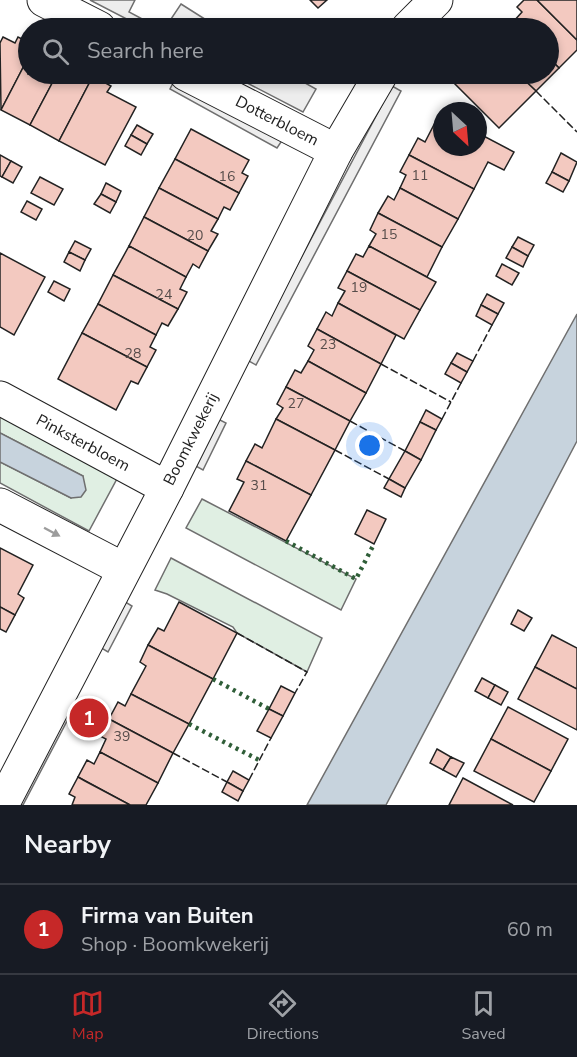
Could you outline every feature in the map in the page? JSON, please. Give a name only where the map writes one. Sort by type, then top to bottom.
[{"type":"street","points":[[45,0],[80,18]]},
{"type":"street","points":[[418,18],[436,0]]},
{"type":"street","name":"Dotterbloem","points":[[205,84],[336,151]]},
{"type":"street","name":"Boomkwekerij","points":[[2,805],[167,488],[336,151],[375,84]]},
{"type":"street","name":"Pinksterbloem","points":[[0,399],[167,488]]},
{"type":"street","points":[[0,505],[123,569]]},
{"type":"green space","points":[[0,413],[119,475],[89,531],[0,483],[0,462],[71,498],[83,476],[0,433]]},
{"type":"green space","points":[[202,499],[356,579],[341,610],[186,528]]},
{"type":"green space","points":[[171,558],[322,638],[307,672],[237,633],[233,627],[155,590]]},
{"type":"shaded area","points":[[90,0],[135,0],[129,12],[140,18],[125,18]]},
{"type":"shaded area","points":[[181,4],[203,18],[172,18]]},
{"type":"shaded area","points":[[172,84],[184,84],[283,139],[277,148],[170,89]]},
{"type":"shaded area","points":[[249,84],[307,84],[316,89],[303,112]]},
{"type":"shaded area","points":[[392,86],[401,91],[256,365],[247,360]]},
{"type":"shaded area","points":[[577,314],[577,441],[386,805],[307,805]]},
{"type":"shaded area","points":[[216,418],[226,423],[203,470],[192,464]]},
{"type":"shaded area","points":[[0,433],[83,476],[86,490],[81,497],[71,498],[0,462]]},
{"type":"shaded area","points":[[122,600],[132,606],[108,652],[98,646]]},
{"type":"shaded area","points":[[68,697],[77,702],[23,805],[11,805]]},
{"type":"building","points":[[310,0],[327,0],[318,8]]},
{"type":"building","points":[[524,0],[537,0],[555,18],[517,18],[522,12],[517,7]]},
{"type":"building","points":[[537,0],[577,0],[577,40],[559,22],[559,18],[555,18]]},
{"type":"building","points":[[559,22],[577,40],[577,50],[559,68]]},
{"type":"building","points":[[3,37],[15,43],[18,37],[18,77],[1,110],[0,43]]},
{"type":"building","points":[[18,77],[18,84],[52,84],[30,125],[1,110]]},
{"type":"building","points":[[52,84],[89,84],[59,141],[30,125]]},
{"type":"building","points":[[89,84],[107,84],[111,86],[107,92],[136,107],[105,165],[59,141]]},
{"type":"building","points":[[455,84],[529,84],[536,91],[499,128],[487,116],[487,102],[473,102]]},
{"type":"building","points":[[529,84],[543,84],[536,91]]},
{"type":"building","points":[[137,125],[153,134],[147,144],[131,135]]},
{"type":"building","points":[[433,127],[433,156],[487,156],[487,138],[514,152],[504,170],[488,162],[474,189],[409,155],[418,138],[425,142]]},
{"type":"building","points":[[191,129],[249,160],[242,173],[248,176],[239,193],[175,159]]},
{"type":"building","points":[[131,135],[147,144],[141,155],[125,146]]},
{"type":"building","points":[[561,153],[577,162],[569,181],[552,172]]},
{"type":"building","points":[[0,155],[11,161],[2,177],[0,176]]},
{"type":"building","points":[[409,155],[474,189],[458,219],[400,188],[406,175],[400,172]]},
{"type":"building","points":[[175,159],[239,193],[230,210],[224,207],[218,219],[159,188]]},
{"type":"building","points":[[11,161],[22,167],[13,183],[2,177]]},
{"type":"building","points":[[552,172],[569,181],[563,192],[546,183]]},
{"type":"building","points":[[40,177],[63,189],[54,205],[31,193]]},
{"type":"building","points":[[106,183],[121,191],[116,202],[101,194]]},
{"type":"building","points":[[159,188],[218,219],[211,231],[218,234],[208,251],[144,217]]},
{"type":"building","points":[[400,188],[458,219],[442,247],[378,213],[388,196],[394,200]]},
{"type":"building","points":[[101,194],[116,202],[110,213],[94,204]]},
{"type":"building","points":[[27,201],[42,209],[36,220],[21,212]]},
{"type":"building","points":[[378,213],[442,247],[427,277],[369,246],[376,234],[370,230]]},
{"type":"building","points":[[144,217],[208,251],[199,268],[193,264],[186,277],[129,246]]},
{"type":"building","points":[[518,237],[534,245],[528,256],[512,247]]},
{"type":"building","points":[[75,241],[91,249],[85,260],[69,252]]},
{"type":"building","points":[[129,246],[186,277],[180,289],[187,292],[178,309],[113,275]]},
{"type":"building","points":[[369,246],[436,282],[420,310],[347,271],[356,254],[363,257]]},
{"type":"building","points":[[512,247],[528,256],[523,267],[506,258]]},
{"type":"building","points":[[69,252],[85,260],[80,271],[64,262]]},
{"type":"building","points":[[0,253],[45,277],[14,335],[0,327]]},
{"type":"building","points":[[502,264],[519,273],[512,285],[496,276]]},
{"type":"building","points":[[347,271],[420,310],[404,339],[338,303],[345,291],[338,288]]},
{"type":"building","points":[[113,275],[178,309],[168,326],[162,323],[156,335],[98,304]]},
{"type":"building","points":[[54,281],[70,289],[64,301],[48,292]]},
{"type":"building","points":[[487,294],[504,303],[498,314],[481,305]]},
{"type":"building","points":[[338,303],[396,335],[381,364],[317,329],[326,312],[332,316]]},
{"type":"building","points":[[98,304],[156,335],[150,347],[156,350],[147,367],[82,333]]},
{"type":"building","points":[[481,305],[498,314],[492,325],[476,316]]},
{"type":"building","points":[[317,329],[381,364],[366,393],[308,361],[314,350],[308,346]]},
{"type":"building","points":[[82,333],[147,367],[138,384],[131,381],[116,410],[58,379]]},
{"type":"building","points":[[457,353],[473,361],[467,372],[451,363]]},
{"type":"building","points":[[308,361],[366,393],[350,421],[286,387],[295,370],[301,373]]},
{"type":"building","points":[[451,363],[467,372],[461,383],[445,374]]},
{"type":"building","points":[[286,387],[350,421],[335,450],[276,419],[283,408],[277,404]]},
{"type":"building","points":[[426,410],[442,419],[436,430],[420,422]]},
{"type":"building","points":[[276,419],[335,450],[311,495],[246,461],[255,444],[262,448]]},
{"type":"building","points":[[420,422],[436,430],[421,460],[405,451]]},
{"type":"building","points":[[405,451],[421,460],[405,488],[389,479]]},
{"type":"building","points":[[246,461],[311,495],[286,541],[229,511],[244,482],[237,479]]},
{"type":"building","points":[[389,479],[405,488],[401,497],[384,488]]},
{"type":"building","points":[[367,510],[386,519],[374,544],[355,534]]},
{"type":"building","points":[[0,548],[33,565],[18,594],[24,598],[15,615],[0,607]]},
{"type":"building","points":[[179,602],[237,633],[213,679],[148,645],[158,628],[164,631]]},
{"type":"building","points":[[0,607],[15,615],[6,632],[0,629]]},
{"type":"building","points":[[518,610],[532,618],[524,631],[511,624]]},
{"type":"building","points":[[552,635],[577,648],[577,689],[535,667]]},
{"type":"building","points":[[148,645],[213,679],[189,724],[131,694],[146,666],[140,662]]},
{"type":"building","points":[[535,667],[577,689],[577,730],[518,699]]},
{"type":"building","points":[[482,678],[495,685],[488,698],[475,691]]},
{"type":"building","points":[[495,685],[508,692],[501,705],[488,698]]},
{"type":"building","points":[[281,686],[295,693],[283,716],[269,709]]},
{"type":"building","points":[[131,694],[189,724],[173,753],[109,719],[118,702],[125,706]]},
{"type":"building","points":[[508,707],[568,739],[551,771],[491,739]]},
{"type":"building","points":[[269,709],[283,716],[271,738],[257,731]]},
{"type":"building","points":[[109,719],[173,753],[158,783],[100,752],[106,739],[100,736]]},
{"type":"building","points":[[491,739],[551,771],[534,802],[474,771]]},
{"type":"building","points":[[437,749],[451,757],[443,770],[430,763]]},
{"type":"building","points":[[100,752],[158,783],[146,805],[130,805],[78,777],[87,760],[94,764]]},
{"type":"building","points":[[451,757],[464,763],[456,777],[443,770]]},
{"type":"building","points":[[233,771],[249,780],[243,791],[227,782]]},
{"type":"building","points":[[78,777],[130,805],[72,805],[75,797],[69,794]]},
{"type":"building","points":[[463,778],[513,805],[449,805]]},
{"type":"building","points":[[227,782],[243,791],[238,801],[222,792]]},
{"type":"hedge","points":[[286,541],[356,579],[374,544]]},
{"type":"hedge","points":[[213,679],[269,709]]},
{"type":"hedge","points":[[189,724],[259,760]]},
{"type":"fence","points":[[536,91],[577,132]]},
{"type":"fence","points":[[473,361],[492,325]]},
{"type":"fence","points":[[381,364],[451,402]]},
{"type":"fence","points":[[442,419],[461,383]]},
{"type":"fence","points":[[350,421],[405,451]]},
{"type":"fence","points":[[335,450],[389,479]]},
{"type":"fence","points":[[237,633],[307,672],[295,693]]},
{"type":"fence","points":[[249,780],[271,738]]},
{"type":"fence","points":[[173,753],[227,782]]},
{"type":"place","name":"Firma van Buiten","points":[[89,718]]}]
